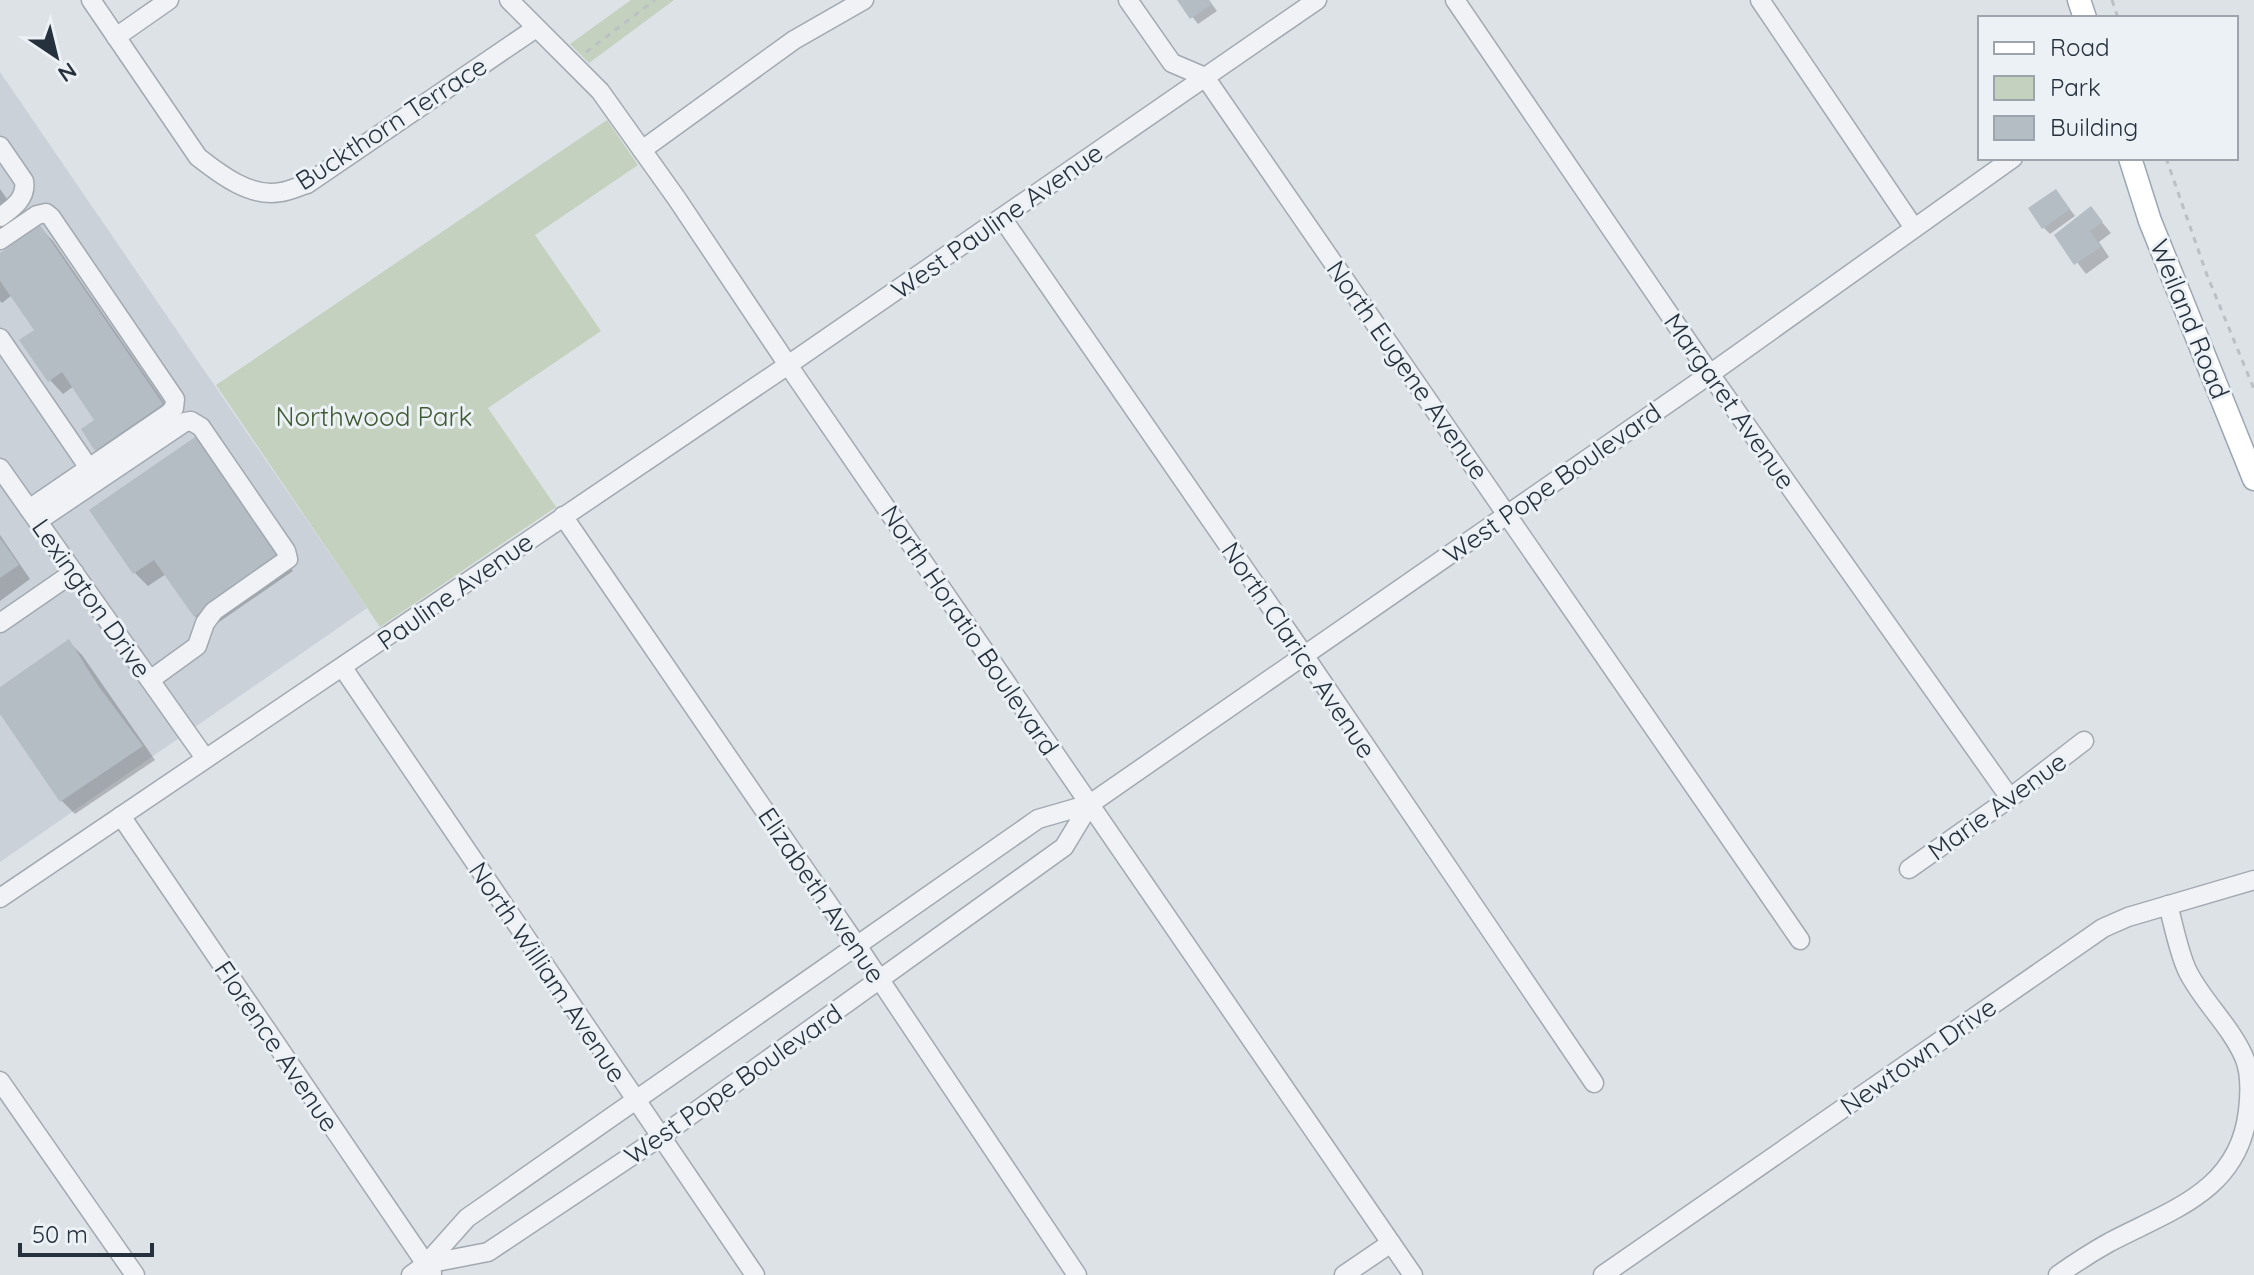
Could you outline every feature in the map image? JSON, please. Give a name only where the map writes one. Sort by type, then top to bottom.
[{"type":"main road","name":"Weiland Road","points":[[2131,160],[2150,221],[2254,479]]},
{"type":"street","name":"Buckthorn Terrace","points":[[91,0],[198,157],[219,174],[250,190],[280,193],[307,184],[536,28]]},
{"type":"street","points":[[116,37],[169,0]]},
{"type":"street","name":"North Horatio Boulevard","points":[[509,0],[600,91],[642,150],[1413,1275]]},
{"type":"street","points":[[642,150],[794,40],[864,0]]},
{"type":"street","points":[[1128,0],[1172,63],[1205,77],[1317,0]]},
{"type":"street","name":"Margaret Avenue","points":[[1455,0],[1710,374],[2010,798]]},
{"type":"street","points":[[1760,0],[1914,228]]},
{"type":"street","name":"West Pauline Avenue","points":[[788,365],[1205,77]]},
{"type":"street","name":"North Eugene Avenue","points":[[1205,77],[1800,940]]},
{"type":"street","points":[[0,146],[24,181],[24,194],[0,217]]},
{"type":"street","name":"West Pope Boulevard","points":[[423,1271],[467,1218],[635,1100],[1038,819],[1090,804],[1710,374],[2010,160]]},
{"type":"street","points":[[0,240],[37,215],[46,213],[51,217],[175,399],[174,408],[168,414],[89,468],[33,515]]},
{"type":"street","name":"North Clarice Avenue","points":[[1002,218],[1304,655],[1594,1083]]},
{"type":"street","points":[[0,338],[89,468]]},
{"type":"street","name":"Pauline Avenue","points":[[121,816],[788,365]]},
{"type":"street","points":[[33,515],[185,422],[191,421],[201,427],[286,551],[288,559],[214,611],[205,623],[197,646],[153,684]]},
{"type":"street","name":"Lexington Drive","points":[[0,468],[205,758]]},
{"type":"street","name":"Elizabeth Avenue","points":[[563,516],[858,947],[1077,1275]]},
{"type":"street","points":[[0,623],[74,572]]},
{"type":"street","name":"North William Avenue","points":[[343,668],[755,1275]]},
{"type":"street","name":"Marie Avenue","points":[[1909,869],[2084,741]]},
{"type":"street","name":"West Pope Boulevard","points":[[423,1271],[488,1252],[660,1137],[1064,847],[1090,804]]},
{"type":"street","points":[[0,898],[121,816]]},
{"type":"street","name":"Florence Avenue","points":[[121,816],[423,1271]]},
{"type":"street","name":"Newtown Drive","points":[[1603,1275],[2103,928],[2128,917],[2254,880]]},
{"type":"street","points":[[2058,1275],[2083,1268],[2208,1190],[2235,1158],[2245,1134],[2249,1095],[2246,1060],[2187,970],[2168,905]]},
{"type":"street","points":[[0,1081],[135,1275]]},
{"type":"street","points":[[1344,1275],[1391,1243]]},
{"type":"path","points":[[571,64],[655,0]]},
{"type":"path","points":[[2167,160],[2207,275],[2254,389]]},
{"type":"shaded area","points":[[0,72],[367,608],[0,862]]},
{"type":"green space","points":[[631,0],[674,0],[589,63],[570,44]]},
{"type":"green space","name":"Northwood Park","points":[[607,120],[638,165],[535,235],[601,331],[488,408],[556,507],[380,627],[216,385]]},
{"type":"building","points":[[1177,0],[1209,0],[1212,4],[1190,19]]},
{"type":"building","points":[[2056,189],[2070,209],[2042,229],[2028,208]]},
{"type":"building","points":[[2091,206],[2103,222],[2090,231],[2101,247],[2074,265],[2054,235]]},
{"type":"building","points":[[40,225],[163,404],[95,451],[81,429],[94,420],[62,372],[48,382],[19,340],[34,330],[0,281],[0,253]]},
{"type":"building","points":[[198,435],[282,557],[194,617],[154,560],[133,574],[89,510]]},
{"type":"building","points":[[0,538],[19,565],[0,578]]},
{"type":"building","points":[[69,639],[97,684],[143,746],[60,802],[0,714],[0,687]]}]
